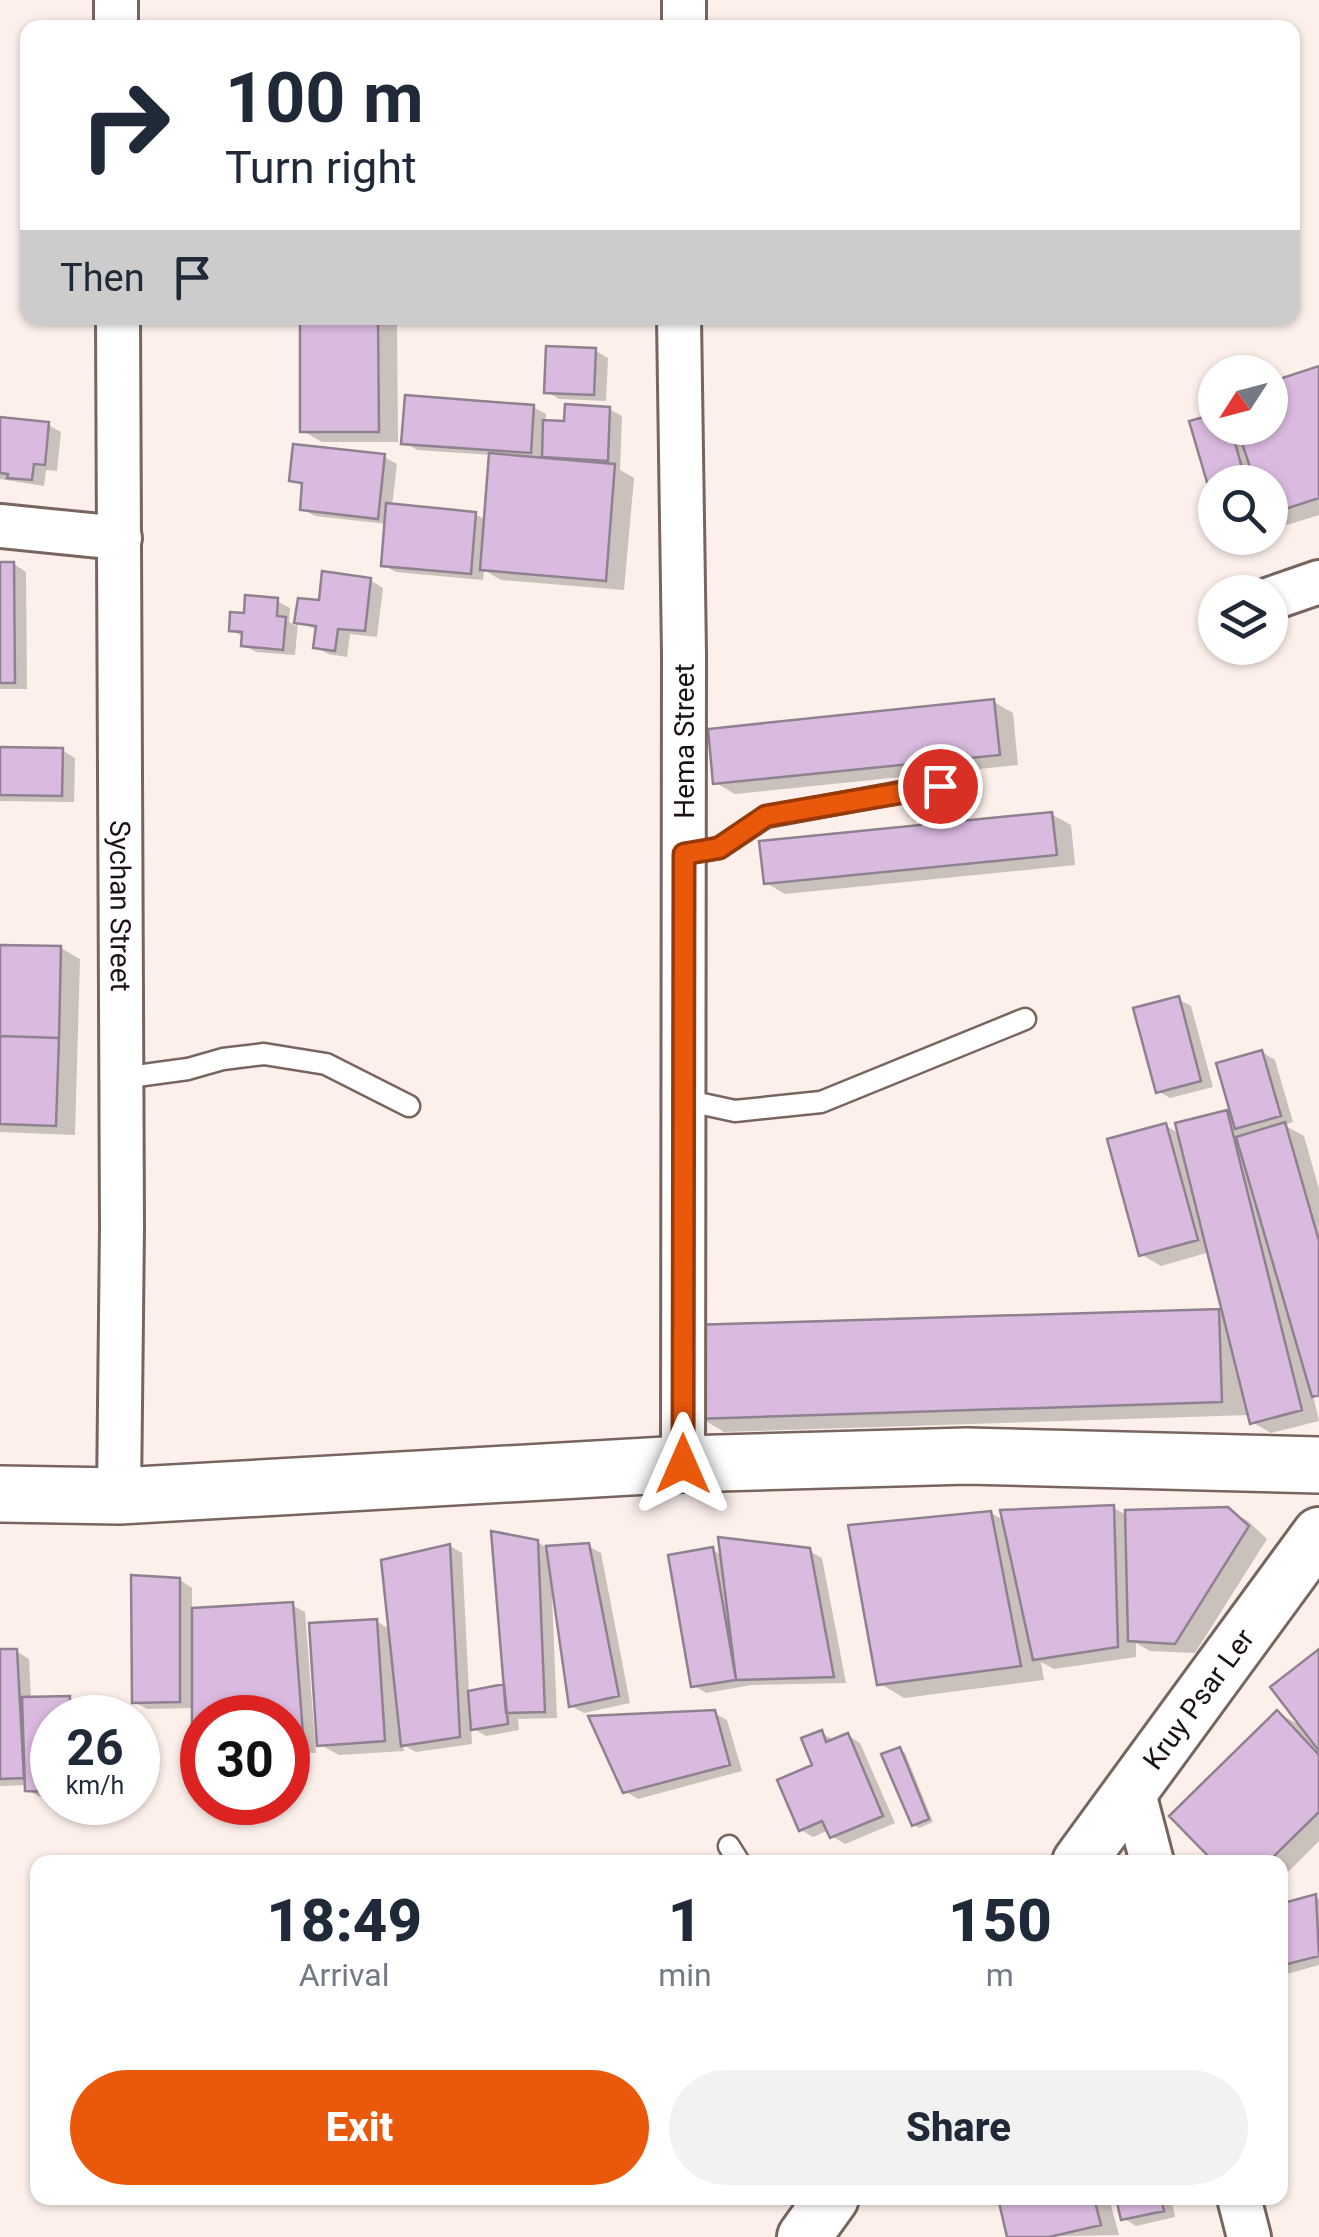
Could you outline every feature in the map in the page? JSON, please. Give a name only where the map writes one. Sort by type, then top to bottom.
[{"type":"highway","points":[[0,1494],[119,1496],[683,1464],[967,1456],[1319,1465]]},
{"type":"street","name":"Sychan Street","points":[[118,325],[122,1078],[119,1496]]},
{"type":"street","name":"Hema Street","points":[[679,325],[684,854],[683,1464]]},
{"type":"street","points":[[0,526],[120,538]]},
{"type":"street","points":[[1288,592],[1319,582]]},
{"type":"street","name":"Kruy Psar Ler","points":[[1084,1855],[1319,1534]]},
{"type":"street","points":[[1133,1789],[1150,1855]]},
{"type":"street","points":[[804,2237],[827,2205]]},
{"type":"street","points":[[1241,2205],[1249,2237]]},
{"type":"lane","points":[[684,854],[719,848],[766,816],[940,786]]},
{"type":"lane","points":[[684,1100],[735,1111],[821,1102],[1024,1019]]},
{"type":"lane","points":[[122,1078],[264,1054],[326,1064],[408,1106]]},
{"type":"building","points":[[300,325],[378,325],[379,432],[300,432]]},
{"type":"building","points":[[546,346],[596,348],[594,395],[544,393]]},
{"type":"building","points":[[1319,366],[1319,498],[1288,508],[1288,465],[1249,465],[1243,445],[1288,445],[1288,376]]},
{"type":"building","points":[[405,395],[534,405],[531,453],[401,444]]},
{"type":"building","points":[[565,404],[610,407],[608,461],[542,457],[543,420],[564,421]]},
{"type":"building","points":[[0,417],[49,422],[45,465],[34,464],[32,480],[7,478],[8,474],[0,473]]},
{"type":"building","points":[[1198,419],[1198,445],[1236,445],[1241,465],[1202,465],[1189,421]]},
{"type":"building","points":[[293,444],[385,454],[378,519],[300,510],[302,483],[289,481]]},
{"type":"building","points":[[489,453],[615,464],[606,581],[480,570]]},
{"type":"building","points":[[386,503],[476,512],[471,574],[381,566]]},
{"type":"building","points":[[0,562],[14,562],[15,683],[0,683]]},
{"type":"building","points":[[322,571],[371,578],[365,631],[338,629],[335,651],[313,648],[316,626],[294,623],[298,598],[319,600]]},
{"type":"building","points":[[245,595],[278,598],[277,616],[286,617],[283,650],[241,646],[242,632],[229,631],[230,612],[244,613]]},
{"type":"building","points":[[994,699],[1000,755],[713,784],[708,729]]},
{"type":"building","points":[[0,747],[63,748],[62,796],[0,795]]},
{"type":"building","points":[[1052,812],[1057,855],[764,884],[759,841]]},
{"type":"building","points":[[0,945],[61,946],[59,1038],[0,1036]]},
{"type":"building","points":[[1179,996],[1201,1081],[1156,1093],[1133,1008]]},
{"type":"building","points":[[0,1036],[59,1038],[56,1126],[0,1124]]},
{"type":"building","points":[[1262,1050],[1281,1116],[1235,1129],[1216,1063]]},
{"type":"building","points":[[1227,1110],[1302,1410],[1250,1424],[1175,1123]]},
{"type":"building","points":[[1285,1122],[1319,1241],[1319,1395],[1312,1397],[1236,1137]]},
{"type":"building","points":[[1166,1123],[1198,1240],[1139,1256],[1107,1139]]},
{"type":"building","points":[[1219,1309],[1222,1402],[696,1419],[693,1325]]},
{"type":"building","points":[[1114,1505],[1118,1647],[1033,1660],[1000,1510]]},
{"type":"building","points":[[1228,1507],[1249,1526],[1175,1644],[1128,1641],[1125,1510]]},
{"type":"building","points":[[991,1511],[1021,1666],[877,1685],[848,1525]]},
{"type":"building","points":[[491,1531],[538,1540],[545,1712],[506,1713]]},
{"type":"building","points":[[718,1537],[810,1548],[834,1677],[736,1680]]},
{"type":"building","points":[[589,1543],[619,1696],[569,1707],[546,1546]]},
{"type":"building","points":[[450,1544],[460,1737],[401,1746],[381,1560]]},
{"type":"building","points":[[713,1547],[736,1680],[691,1687],[668,1555]]},
{"type":"building","points":[[131,1575],[180,1578],[180,1702],[160,1702],[160,1695],[132,1695]]},
{"type":"building","points":[[293,1602],[300,1695],[192,1695],[192,1608]]},
{"type":"building","points":[[377,1619],[385,1741],[317,1746],[309,1623]]},
{"type":"building","points":[[0,1649],[17,1649],[24,1778],[0,1779]]},
{"type":"building","points":[[1319,1649],[1319,1751],[1270,1687]]},
{"type":"building","points":[[504,1684],[508,1724],[471,1730],[468,1691]]},
{"type":"building","points":[[22,1697],[30,1697],[30,1791],[25,1791]]},
{"type":"building","points":[[715,1710],[730,1765],[623,1793],[588,1716]]},
{"type":"building","points":[[1277,1710],[1319,1755],[1319,1812],[1275,1855],[1207,1855],[1169,1816]]},
{"type":"building","points":[[822,1730],[826,1742],[848,1733],[883,1816],[830,1838],[822,1821],[799,1831],[777,1780],[812,1765],[801,1738]]},
{"type":"building","points":[[900,1747],[929,1819],[912,1826],[881,1754]]},
{"type":"building","points":[[1316,1894],[1319,1956],[1288,1964],[1288,1902]]},
{"type":"building","points":[[1000,2205],[1096,2205],[1101,2225],[1049,2237],[1007,2237]]},
{"type":"building","points":[[1118,2205],[1163,2205],[1164,2211],[1121,2220]]},
{"type":"route","points":[[683,1464],[684,854],[719,848],[766,816],[940,786]]}]
